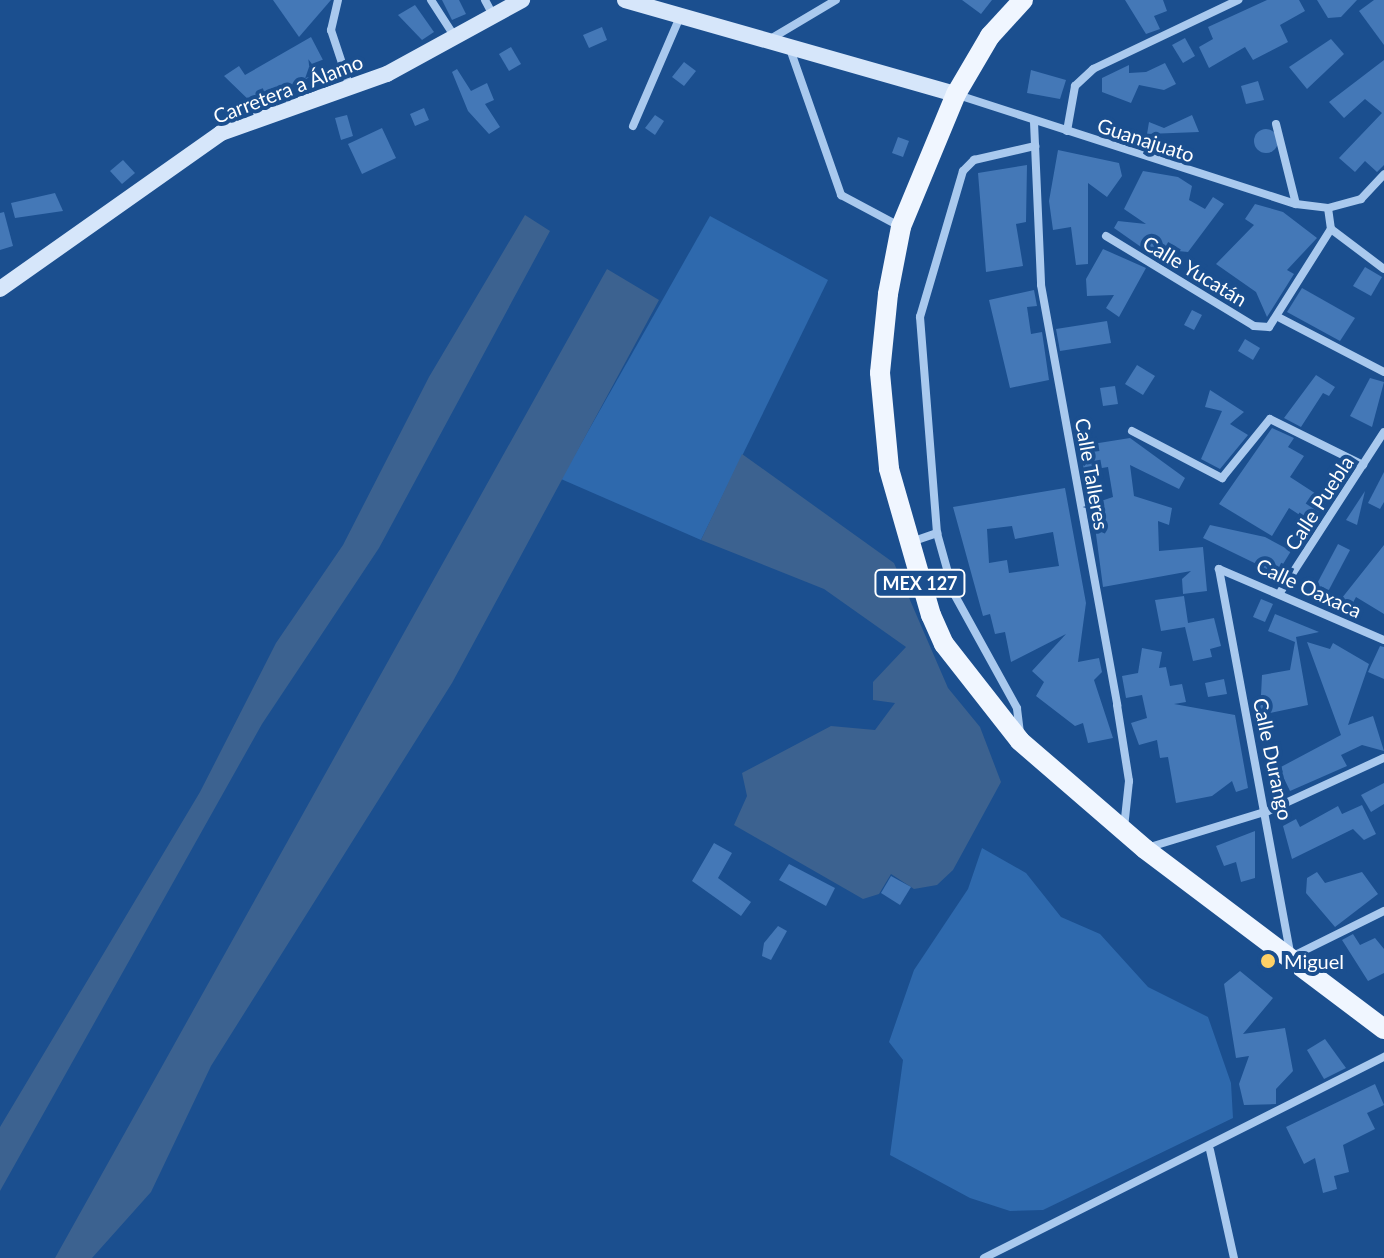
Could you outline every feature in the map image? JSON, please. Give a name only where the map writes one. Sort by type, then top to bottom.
[{"type":"main road","name":"Carretera a Álamo","points":[[0,289],[221,133],[350,87],[453,34],[489,8],[522,0]]},
{"type":"main road","points":[[625,0],[956,94]]},
{"type":"main road","name":"MEX 127","points":[[1023,0],[990,36],[956,94],[901,227],[880,373],[889,469],[907,544],[944,644],[1020,741],[1145,849],[1291,957],[1384,1032]]},
{"type":"street","points":[[338,0],[331,30],[350,87]]},
{"type":"street","points":[[431,0],[453,34]]},
{"type":"street","points":[[767,42],[836,0]]},
{"type":"street","points":[[1067,131],[1075,86],[1093,69],[1238,0]]},
{"type":"street","points":[[633,126],[680,17]]},
{"type":"street","points":[[790,48],[841,195],[901,227]]},
{"type":"street","name":"Guanajuato","points":[[956,94],[1034,122],[1296,204],[1328,208]]},
{"type":"street","name":"Calle Talleres","points":[[1034,122],[1041,285],[1129,781],[1123,831]]},
{"type":"street","points":[[1276,124],[1296,204]]},
{"type":"street","points":[[1020,741],[1017,708],[968,626],[937,533],[920,302],[963,171],[974,160],[1035,146]]},
{"type":"street","points":[[1384,174],[1361,199],[1328,208],[1331,229],[1280,318],[1384,372]]},
{"type":"street","points":[[1331,229],[1384,269]]},
{"type":"street","name":"Calle Yucatán","points":[[1106,236],[1254,326],[1269,327],[1280,318]]},
{"type":"street","points":[[1132,431],[1222,478],[1270,419],[1363,465]]},
{"type":"street","name":"Calle Puebla","points":[[1281,591],[1384,432]]},
{"type":"street","points":[[907,544],[937,533]]},
{"type":"street","name":"Calle Oaxaca","points":[[1219,569],[1281,591],[1384,640]]},
{"type":"street","name":"Calle Durango","points":[[1219,569],[1268,811],[1291,957]]},
{"type":"street","points":[[1145,849],[1268,811],[1384,758]]},
{"type":"street","points":[[1291,957],[1384,911]]},
{"type":"street","points":[[984,1258],[1210,1150],[1384,1057]]},
{"type":"street","points":[[1210,1150],[1234,1258]]},
{"type":"shaded area","points":[[525,215],[550,231],[379,548],[262,724],[0,1191],[0,1127],[200,792],[276,643],[343,545],[429,377]]},
{"type":"shaded area","points":[[710,216],[828,280],[701,540],[561,479]]},
{"type":"shaded area","points":[[607,269],[659,300],[452,683],[211,1066],[151,1192],[92,1258],[55,1258]]},
{"type":"shaded area","points":[[742,454],[894,563],[948,688],[980,727],[1001,782],[953,870],[937,885],[914,889],[891,874],[879,894],[863,899],[734,825],[747,796],[742,773],[831,726],[875,730],[895,703],[873,700],[873,682],[906,647],[824,589],[701,540]]},
{"type":"shaded area","points":[[982,848],[1026,873],[1061,917],[1100,934],[1148,987],[1208,1017],[1231,1083],[1233,1118],[1043,1210],[1010,1211],[970,1198],[890,1155],[903,1060],[889,1042],[914,970],[968,889]]},
{"type":"building","points":[[273,0],[331,0],[299,37]]},
{"type":"building","points":[[442,0],[459,0],[466,14],[452,20]]},
{"type":"building","points":[[962,0],[992,0],[981,14]]},
{"type":"building","points":[[1125,0],[1163,0],[1167,11],[1154,16],[1160,29],[1146,34]]},
{"type":"building","points":[[1267,0],[1299,0],[1305,11],[1280,25],[1288,42],[1253,60],[1245,47],[1209,68],[1199,47],[1213,39],[1208,27]]},
{"type":"building","points":[[1317,0],[1357,0],[1341,17],[1328,18]]},
{"type":"building","points":[[1374,0],[1384,0],[1384,45],[1359,11]]},
{"type":"building","points":[[415,5],[434,32],[422,40],[398,15]]},
{"type":"building","points":[[602,27],[607,40],[589,48],[583,35]]},
{"type":"building","points":[[311,37],[323,60],[316,64],[320,71],[268,101],[254,105],[224,76],[239,66],[245,75]]},
{"type":"building","points":[[1185,38],[1195,56],[1183,63],[1172,45]]},
{"type":"building","points":[[1331,39],[1344,54],[1307,89],[1289,67]]},
{"type":"building","points":[[511,47],[521,64],[509,71],[499,54]]},
{"type":"building","points":[[1384,60],[1384,165],[1377,172],[1365,161],[1355,172],[1339,158],[1382,113],[1365,99],[1344,118],[1329,102]]},
{"type":"building","points":[[684,62],[696,71],[684,86],[672,77]]},
{"type":"building","points":[[1165,63],[1176,84],[1164,90],[1139,85],[1131,103],[1102,92],[1102,78],[1129,65],[1129,73],[1146,72]]},
{"type":"building","points":[[457,69],[471,91],[487,83],[494,100],[485,104],[500,127],[489,134],[468,111],[452,72]]},
{"type":"building","points":[[1031,70],[1066,80],[1060,99],[1027,93]]},
{"type":"building","points":[[1258,81],[1264,100],[1246,104],[1241,86]]},
{"type":"building","points":[[424,108],[429,120],[415,126],[410,114]]},
{"type":"building","points":[[347,115],[353,136],[341,140],[335,118]]},
{"type":"building","points":[[655,115],[664,121],[655,135],[645,128]]},
{"type":"building","points":[[1192,115],[1199,132],[1147,134],[1149,122],[1164,128]]},
{"type":"building","points":[[382,128],[396,158],[362,174],[348,144]]},
{"type":"building","points":[[1266,129],[1277,136],[1278,141],[1271,152],[1266,153],[1255,146],[1254,141],[1261,130]]},
{"type":"building","points":[[898,137],[909,141],[903,157],[892,153]]},
{"type":"building","points":[[1058,150],[1119,163],[1122,176],[1107,197],[1088,183],[1088,264],[1076,265],[1071,227],[1053,230],[1049,201]]},
{"type":"building","points":[[123,160],[135,173],[122,184],[110,171]]},
{"type":"building","points":[[1027,165],[1026,222],[1016,224],[1023,266],[986,272],[978,173]]},
{"type":"building","points":[[1143,171],[1178,177],[1192,186],[1189,200],[1205,209],[1213,197],[1224,204],[1188,252],[1168,250],[1161,261],[1114,228],[1118,221],[1146,224],[1124,209]]},
{"type":"building","points":[[55,193],[63,211],[15,218],[11,203]]},
{"type":"building","points":[[1255,204],[1283,212],[1317,238],[1287,270],[1294,274],[1267,317],[1256,292],[1216,264],[1254,225],[1245,219]]},
{"type":"building","points":[[4,212],[13,246],[0,250],[0,213]]},
{"type":"building","points":[[1103,249],[1146,268],[1119,317],[1106,308],[1114,295],[1087,296],[1086,279]]},
{"type":"building","points":[[1365,267],[1382,277],[1371,296],[1353,286]]},
{"type":"building","points":[[1302,288],[1355,318],[1340,341],[1287,312]]},
{"type":"building","points":[[1034,290],[1037,306],[1027,307],[1031,334],[1042,332],[1049,380],[1010,388],[989,300]]},
{"type":"building","points":[[1192,310],[1202,315],[1194,330],[1184,325]]},
{"type":"building","points":[[1107,321],[1111,343],[1060,351],[1056,329]]},
{"type":"building","points":[[1245,339],[1260,348],[1253,360],[1238,351]]},
{"type":"building","points":[[1137,365],[1155,376],[1143,395],[1125,384]]},
{"type":"building","points":[[1316,375],[1335,387],[1329,396],[1323,393],[1301,427],[1284,418]]},
{"type":"building","points":[[1370,378],[1384,382],[1372,427],[1350,416]]},
{"type":"building","points":[[1115,386],[1118,404],[1103,406],[1100,388]]},
{"type":"building","points":[[1210,390],[1244,412],[1230,424],[1248,435],[1220,469],[1201,459],[1222,411],[1205,407]]},
{"type":"building","points":[[1272,428],[1294,438],[1288,447],[1304,456],[1290,477],[1327,501],[1312,523],[1289,508],[1272,536],[1219,504]]},
{"type":"building","points":[[1130,438],[1185,478],[1179,489],[1130,465],[1134,496],[1172,508],[1169,525],[1158,521],[1159,551],[1203,547],[1207,591],[1183,594],[1182,579],[1191,571],[1103,587],[1092,504],[1113,497],[1108,467],[1084,471],[1080,446]]},
{"type":"building","points":[[1384,472],[1384,502],[1380,509],[1368,503]]},
{"type":"building","points":[[1065,488],[1086,603],[1078,662],[1099,658],[1102,672],[1094,680],[1113,738],[1088,743],[1083,723],[1075,726],[1036,696],[1044,682],[1032,671],[1066,634],[1011,662],[1005,632],[995,634],[990,614],[983,616],[953,507]],"holes":[[[1012,526],[1015,539],[1053,532],[1059,566],[1009,573],[1007,560],[989,563],[987,529]]]},
{"type":"building","points":[[1365,491],[1357,525],[1346,520]]},
{"type":"building","points":[[1210,525],[1265,537],[1291,551],[1277,574],[1203,538]]},
{"type":"building","points":[[1338,544],[1350,550],[1323,601],[1311,595]]},
{"type":"building","points":[[1384,545],[1384,614],[1356,597],[1347,614],[1334,608]]},
{"type":"building","points":[[1184,596],[1188,623],[1214,618],[1221,646],[1210,649],[1212,657],[1193,661],[1185,627],[1161,631],[1155,600]]},
{"type":"building","points":[[1261,599],[1273,604],[1265,622],[1253,617]]},
{"type":"building","points":[[1275,614],[1319,632],[1296,637],[1308,705],[1260,715],[1262,675],[1290,670],[1295,642],[1268,631]]},
{"type":"building","points":[[1307,642],[1330,649],[1333,643],[1369,664],[1348,725],[1373,716],[1384,751],[1362,745],[1341,755],[1347,766],[1290,791],[1279,768],[1341,735]]},
{"type":"building","points":[[1380,646],[1384,647],[1384,679],[1368,672]]},
{"type":"building","points":[[1142,648],[1162,652],[1159,668],[1166,667],[1170,686],[1182,684],[1186,702],[1174,704],[1235,715],[1248,788],[1236,792],[1232,781],[1212,796],[1176,803],[1168,757],[1160,758],[1157,740],[1139,745],[1131,723],[1147,718],[1142,695],[1126,698],[1122,676],[1138,673]]},
{"type":"building","points":[[1224,679],[1227,694],[1208,697],[1205,683]]},
{"type":"building","points":[[1384,783],[1384,804],[1371,812],[1361,795]]},
{"type":"building","points":[[1362,805],[1376,834],[1364,840],[1353,829],[1292,859],[1283,826],[1296,819],[1300,827],[1338,806],[1342,814]]},
{"type":"building","points":[[1255,831],[1255,878],[1241,882],[1236,862],[1224,866],[1216,846]]},
{"type":"building","points":[[714,843],[732,853],[718,878],[751,902],[741,916],[692,881]]},
{"type":"building","points":[[789,864],[835,888],[826,906],[779,880]]},
{"type":"building","points":[[1317,872],[1325,883],[1362,872],[1378,894],[1335,927],[1306,893],[1307,878]]},
{"type":"building","points":[[891,876],[911,887],[900,905],[881,893]]},
{"type":"building","points":[[778,926],[787,931],[771,960],[762,956],[764,943]]},
{"type":"building","points":[[1353,934],[1360,945],[1375,938],[1384,949],[1384,973],[1368,981],[1342,940]]},
{"type":"building","points":[[1240,971],[1273,998],[1243,1034],[1285,1028],[1293,1071],[1276,1089],[1276,1104],[1244,1105],[1239,1084],[1249,1056],[1236,1058],[1224,984]]},
{"type":"building","points":[[1325,1039],[1346,1068],[1324,1079],[1307,1050]]},
{"type":"building","points":[[1375,1084],[1384,1105],[1367,1113],[1375,1129],[1343,1145],[1349,1172],[1334,1176],[1337,1189],[1323,1193],[1315,1158],[1304,1164],[1286,1127]]},
{"type":"place","name":"Miguel","points":[[1268,961]]}]
